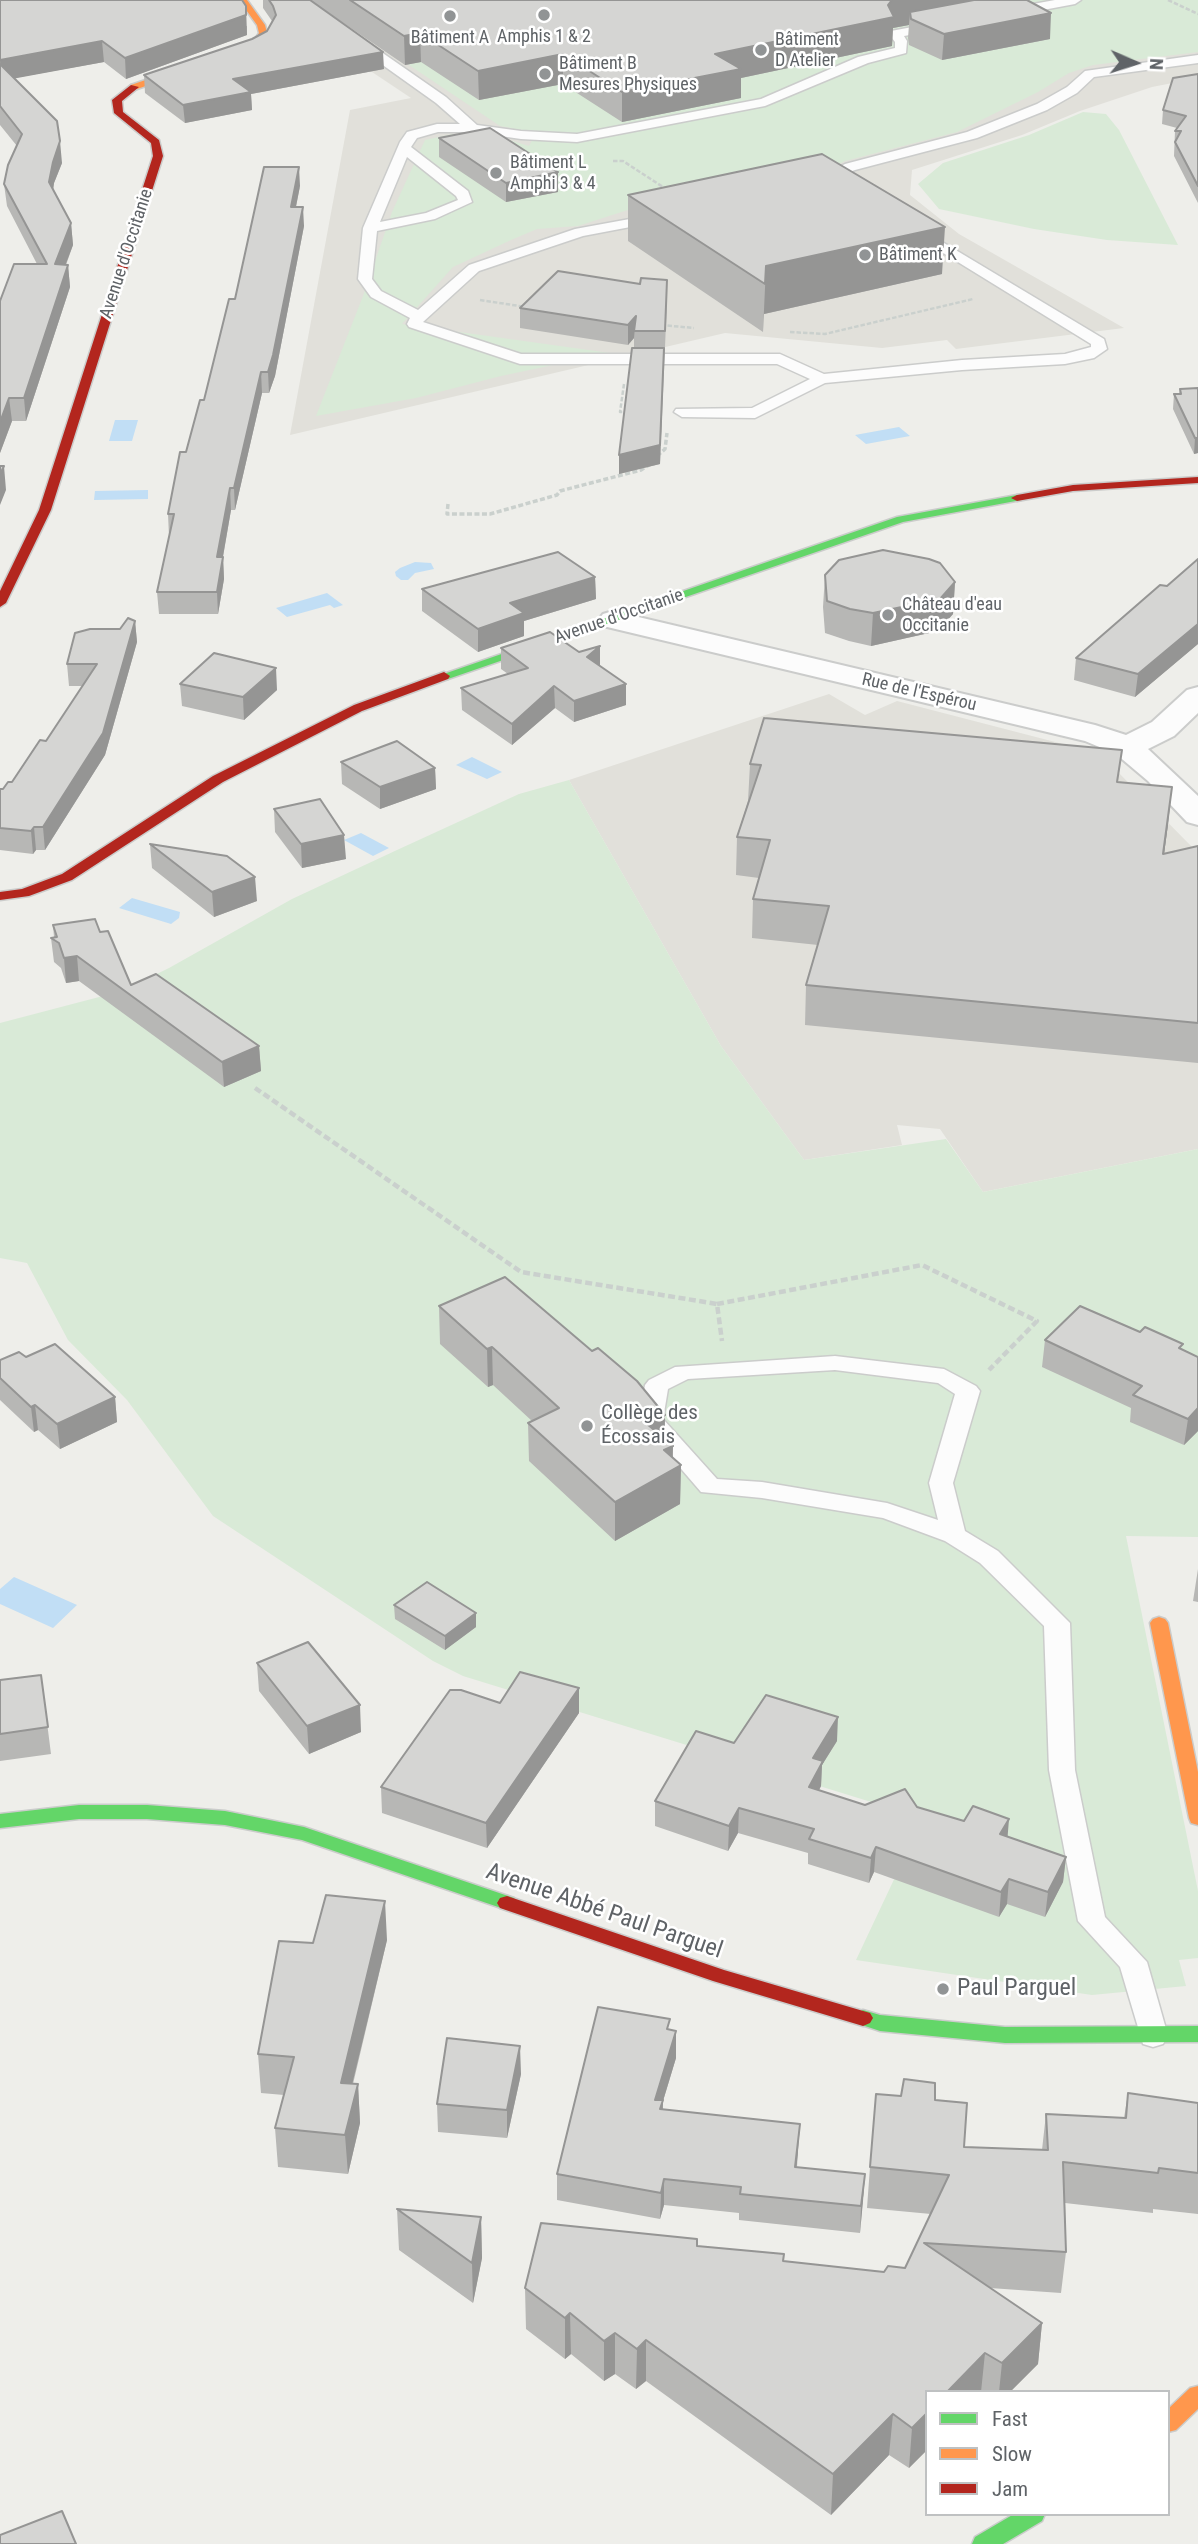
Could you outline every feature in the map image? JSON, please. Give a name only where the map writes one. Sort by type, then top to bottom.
[{"type":"street","name":"Avenue d'Occitanie","points":[[0,603],[45,510],[158,156],[156,142],[119,113],[117,100],[141,83],[244,50],[259,41],[263,33],[261,25],[241,3]]},
{"type":"street","name":"Avenue d'Occitanie","points":[[0,896],[24,893],[67,877],[218,779],[358,708],[417,685],[613,620],[829,542],[901,519],[1073,488],[1198,480]]},
{"type":"street","name":"Rue de l'Espérou","points":[[613,620],[1095,734],[1127,747],[1159,774],[1198,815]]},
{"type":"street","points":[[1127,747],[1163,729],[1198,696]]},
{"type":"street","points":[[1159,1623],[1198,1818]]},
{"type":"street","name":"Avenue Abbé Paul Parguel","points":[[0,1821],[79,1812],[147,1812],[225,1818],[304,1834],[720,1976],[880,2023],[1005,2035],[1198,2034]]},
{"type":"street","points":[[1170,2421],[1198,2395]]},
{"type":"street","points":[[983,2544],[1031,2516]]},
{"type":"lane","points":[[997,15],[1075,0]]},
{"type":"lane","points":[[412,135],[437,128],[473,128],[522,135],[577,138],[765,102],[863,60],[901,50],[901,41],[895,34],[946,24]]},
{"type":"lane","points":[[350,36],[432,108],[473,128]]},
{"type":"lane","points":[[816,190],[847,189],[829,175],[850,167],[972,135],[1042,107],[1072,90],[1090,74],[1198,59]]},
{"type":"lane","points":[[419,317],[376,294],[365,279],[370,228],[412,135],[413,127],[432,108]]},
{"type":"lane","points":[[370,228],[430,216],[465,202],[463,194],[405,149]]},
{"type":"lane","points":[[674,215],[580,232],[474,268],[414,324],[520,359],[780,359],[822,379]]},
{"type":"lane","points":[[682,412],[722,404],[755,413],[822,379],[962,365],[1065,359],[1089,355],[1099,349],[1099,342],[910,227]]},
{"type":"lane","points":[[954,1535],[941,1483],[968,1391],[944,1376],[835,1363],[683,1372],[657,1385],[651,1420],[710,1486],[762,1490],[887,1511],[954,1535],[989,1557],[1057,1623],[1062,1770],[1092,1921],[1133,1962],[1153,2036]]},
{"type":"path","points":[[1168,0],[1198,14]]},
{"type":"path","points":[[602,160],[623,161],[667,190]]},
{"type":"path","points":[[445,294],[531,308]]},
{"type":"path","points":[[789,332],[825,334],[981,298]]},
{"type":"path","points":[[655,324],[703,329]]},
{"type":"path","points":[[632,412],[620,412],[627,363],[630,360],[643,360],[645,357]]},
{"type":"path","points":[[448,504],[447,514],[490,514],[556,495],[560,491],[641,470],[665,449],[667,425]]},
{"type":"path","points":[[255,1088],[521,1272],[717,1304],[922,1265],[1037,1321],[968,1391]]},
{"type":"path","points":[[717,1304],[725,1369]]},
{"type":"shaded area","points":[[264,0],[1198,0],[1198,78],[1152,87],[1080,111],[1022,135],[912,170],[910,195],[959,234],[1124,328],[956,349],[947,340],[882,348],[725,333],[290,435],[350,110],[411,98]]},
{"type":"shaded area","points":[[829,694],[865,715],[897,701],[1086,750],[1108,762],[1198,853],[1198,1149],[983,1192],[940,1129],[897,1125],[902,1145],[804,1160],[721,1046],[569,780]]},
{"type":"green space","points":[[312,0],[1198,0],[1198,52],[1093,65],[1069,73],[1038,92],[957,132],[845,161],[806,181],[634,208],[578,226],[537,229],[453,267],[402,324],[610,353],[501,376],[416,398],[316,416],[363,296],[392,212],[425,140],[453,134],[492,135],[529,146],[536,133],[500,126]]},
{"type":"green space","points":[[1083,112],[1106,114],[1119,130],[1178,245],[1107,240],[1034,229],[939,209],[918,184],[943,163],[1029,135]]},
{"type":"green space","points":[[569,780],[721,1046],[804,1160],[946,1139],[983,1192],[1198,1149],[1198,1537],[1126,1536],[1198,1891],[1198,1958],[1179,1960],[1186,1986],[1092,1995],[856,1960],[923,1818],[463,1676],[433,1661],[213,1516],[127,1400],[68,1340],[27,1263],[0,1258],[0,1023],[122,991],[169,968],[292,899],[519,794]]},
{"type":"water","points":[[115,420],[138,420],[132,441],[109,441]]},
{"type":"water","points":[[899,427],[910,436],[866,444],[855,435]]},
{"type":"water","points":[[148,490],[148,499],[94,500],[95,491]]},
{"type":"water","points":[[415,562],[431,563],[434,569],[415,573],[408,580],[401,580],[396,576],[395,572],[400,568]]},
{"type":"water","points":[[327,593],[343,605],[334,608],[330,605],[287,617],[276,608]]},
{"type":"water","points":[[472,757],[502,772],[487,779],[456,765]]},
{"type":"water","points":[[361,833],[389,848],[373,856],[344,840]]},
{"type":"water","points":[[132,898],[180,912],[179,918],[171,924],[119,908]]},
{"type":"water","points":[[14,1577],[77,1605],[53,1628],[0,1604],[0,1589]]},
{"type":"building","points":[[0,0],[242,0],[246,6],[246,15],[125,58],[102,41],[0,60]]},
{"type":"building","points":[[269,0],[310,0],[383,52],[233,79],[251,92],[183,105],[144,75],[252,39],[267,31],[276,15]]},
{"type":"building","points":[[350,0],[892,0],[888,5],[894,17],[715,54],[741,69],[622,92],[563,54],[478,71],[420,33],[404,36]]},
{"type":"building","points":[[974,0],[1027,0],[1051,13],[944,34],[911,19],[910,12]]},
{"type":"building","points":[[0,64],[57,121],[60,141],[49,182],[71,223],[55,264],[68,265],[24,398],[9,398],[0,422],[0,301],[14,264],[47,264],[4,184],[8,165],[22,134],[0,106]]},
{"type":"building","points":[[1198,74],[1198,186],[1175,142],[1181,131],[1175,131],[1186,116],[1163,110],[1173,78]]},
{"type":"building","points":[[490,128],[558,172],[506,183],[439,138]]},
{"type":"building","points":[[822,154],[945,227],[766,266],[765,284],[628,195]]},
{"type":"building","points":[[264,167],[299,167],[291,207],[303,207],[273,355],[268,372],[261,372],[234,488],[230,488],[217,557],[223,557],[217,592],[157,592],[174,514],[168,514],[180,452],[186,452],[200,400],[204,400],[229,299],[235,299]]},
{"type":"building","points":[[558,271],[640,284],[641,278],[667,280],[665,331],[634,331],[636,316],[628,325],[520,308]]},
{"type":"building","points":[[632,348],[664,348],[660,445],[619,455]]},
{"type":"building","points":[[1198,388],[1198,438],[1195,438],[1174,394],[1181,394],[1180,389]]},
{"type":"building","points":[[883,550],[940,563],[955,582],[940,599],[873,613],[827,601],[825,575],[839,560]]},
{"type":"building","points":[[558,552],[595,577],[510,603],[524,613],[478,629],[422,589]]},
{"type":"building","points":[[1198,559],[1198,624],[1138,674],[1076,658],[1160,585],[1167,586]]},
{"type":"building","points":[[128,618],[135,621],[103,733],[43,827],[34,827],[31,831],[0,828],[0,789],[12,782],[40,740],[46,741],[97,664],[67,664],[75,633],[90,629],[120,629]]},
{"type":"building","points":[[550,632],[579,652],[600,646],[587,657],[626,684],[574,701],[554,686],[512,724],[461,688],[528,668],[501,648]]},
{"type":"building","points":[[214,653],[276,668],[243,697],[180,684]]},
{"type":"building","points":[[764,718],[1122,750],[1117,782],[1172,787],[1163,854],[1198,846],[1198,1023],[806,985],[829,906],[753,899],[770,840],[737,837],[761,765],[750,764]]},
{"type":"building","points":[[397,741],[435,768],[380,787],[341,762]]},
{"type":"building","points":[[320,799],[344,835],[301,844],[274,809]]},
{"type":"building","points":[[150,844],[227,856],[255,877],[212,892]]},
{"type":"building","points":[[95,919],[100,932],[108,931],[131,985],[156,974],[259,1046],[222,1062],[77,956],[64,958],[59,943],[51,938],[57,937],[53,925]]},
{"type":"building","points":[[505,1277],[592,1351],[598,1348],[637,1381],[665,1415],[647,1424],[673,1446],[664,1450],[681,1465],[615,1502],[528,1423],[559,1408],[492,1347],[487,1349],[439,1306]]},
{"type":"building","points":[[1080,1306],[1140,1332],[1145,1327],[1183,1344],[1179,1348],[1198,1357],[1198,1408],[1188,1419],[1133,1395],[1142,1386],[1045,1340]]},
{"type":"building","points":[[55,1344],[115,1397],[57,1424],[35,1405],[31,1407],[0,1378],[0,1360],[19,1352],[26,1357]]},
{"type":"building","points":[[427,1582],[476,1613],[445,1636],[394,1605]]},
{"type":"building","points":[[308,1642],[360,1705],[307,1726],[257,1663]]},
{"type":"building","points":[[520,1672],[579,1688],[486,1823],[381,1787],[450,1690],[461,1690],[500,1703]]},
{"type":"building","points":[[41,1675],[48,1727],[0,1734],[0,1680]]},
{"type":"building","points":[[766,1695],[838,1717],[813,1758],[823,1761],[809,1787],[865,1805],[905,1789],[917,1807],[964,1821],[973,1806],[1009,1819],[1000,1834],[1066,1857],[1048,1892],[1009,1879],[1001,1892],[876,1847],[871,1858],[809,1839],[814,1829],[739,1808],[729,1826],[655,1801],[696,1731],[734,1743]]},
{"type":"building","points":[[326,1895],[385,1901],[341,2083],[358,2084],[345,2135],[275,2128],[294,2057],[258,2054],[279,1941],[313,1943]]},
{"type":"building","points":[[598,2007],[670,2019],[667,2029],[676,2031],[655,2100],[663,2100],[660,2109],[800,2124],[795,2167],[865,2174],[861,2206],[740,2194],[741,2187],[664,2179],[661,2193],[557,2174]]},
{"type":"building","points":[[447,2038],[520,2046],[507,2110],[437,2104]]},
{"type":"building","points":[[904,2079],[935,2083],[935,2100],[967,2103],[964,2147],[1048,2150],[1046,2114],[1126,2118],[1128,2093],[1198,2103],[1198,2173],[1159,2168],[1158,2173],[1063,2162],[1066,2252],[924,2243],[1042,2323],[1002,2363],[985,2353],[949,2390],[925,2390],[925,2415],[912,2428],[893,2414],[833,2474],[646,2340],[637,2349],[615,2333],[604,2341],[570,2313],[565,2318],[525,2288],[541,2223],[697,2239],[697,2246],[784,2254],[783,2261],[884,2272],[888,2266],[905,2268],[949,2175],[870,2167],[876,2094],[901,2096]]},
{"type":"building","points":[[397,2209],[481,2217],[472,2263]]},
{"type":"building","points":[[62,2511],[76,2544],[0,2544],[0,2535]]},
{"type":"traffic: fast","points":[[444,676],[901,519],[1017,498]]},
{"type":"traffic: fast","points":[[0,1821],[79,1812],[147,1812],[225,1818],[304,1834],[507,1903]]},
{"type":"traffic: fast","points":[[863,2018],[880,2023],[1005,2035],[1198,2034]]},
{"type":"traffic: fast","points":[[983,2544],[1031,2516]]},
{"type":"traffic: slow","points":[[134,87],[244,49],[259,41],[263,33],[261,25],[243,0]]},
{"type":"traffic: slow","points":[[1159,1623],[1198,1818]]},
{"type":"traffic: slow","points":[[1170,2421],[1198,2395]]},
{"type":"traffic: jam","points":[[0,603],[45,510],[158,156],[156,142],[119,113],[117,100],[134,87]]},
{"type":"traffic: jam","points":[[1017,498],[1073,488],[1198,480]]},
{"type":"traffic: jam","points":[[0,896],[24,893],[67,877],[218,779],[358,708],[444,676]]},
{"type":"traffic: jam","points":[[507,1903],[720,1976],[863,2018]]},
{"type":"place","name":"Amphis 1 & 2","points":[[544,15]]},
{"type":"place","name":"Bâtiment A","points":[[450,16]]},
{"type":"place","name":"Bâtiment D Atelier","points":[[761,50]]},
{"type":"place","name":"Bâtiment B Mesures Physiques","points":[[545,74]]},
{"type":"place","name":"Bâtiment L Amphi 3 & 4","points":[[496,173]]},
{"type":"place","name":"Bâtiment K","points":[[865,255]]},
{"type":"place","name":"Château d'eau Occitanie","points":[[888,615]]},
{"type":"place","name":"Collège des Écossais","points":[[587,1426]]},
{"type":"place","name":"Paul Parguel","points":[[943,1989]]}]
